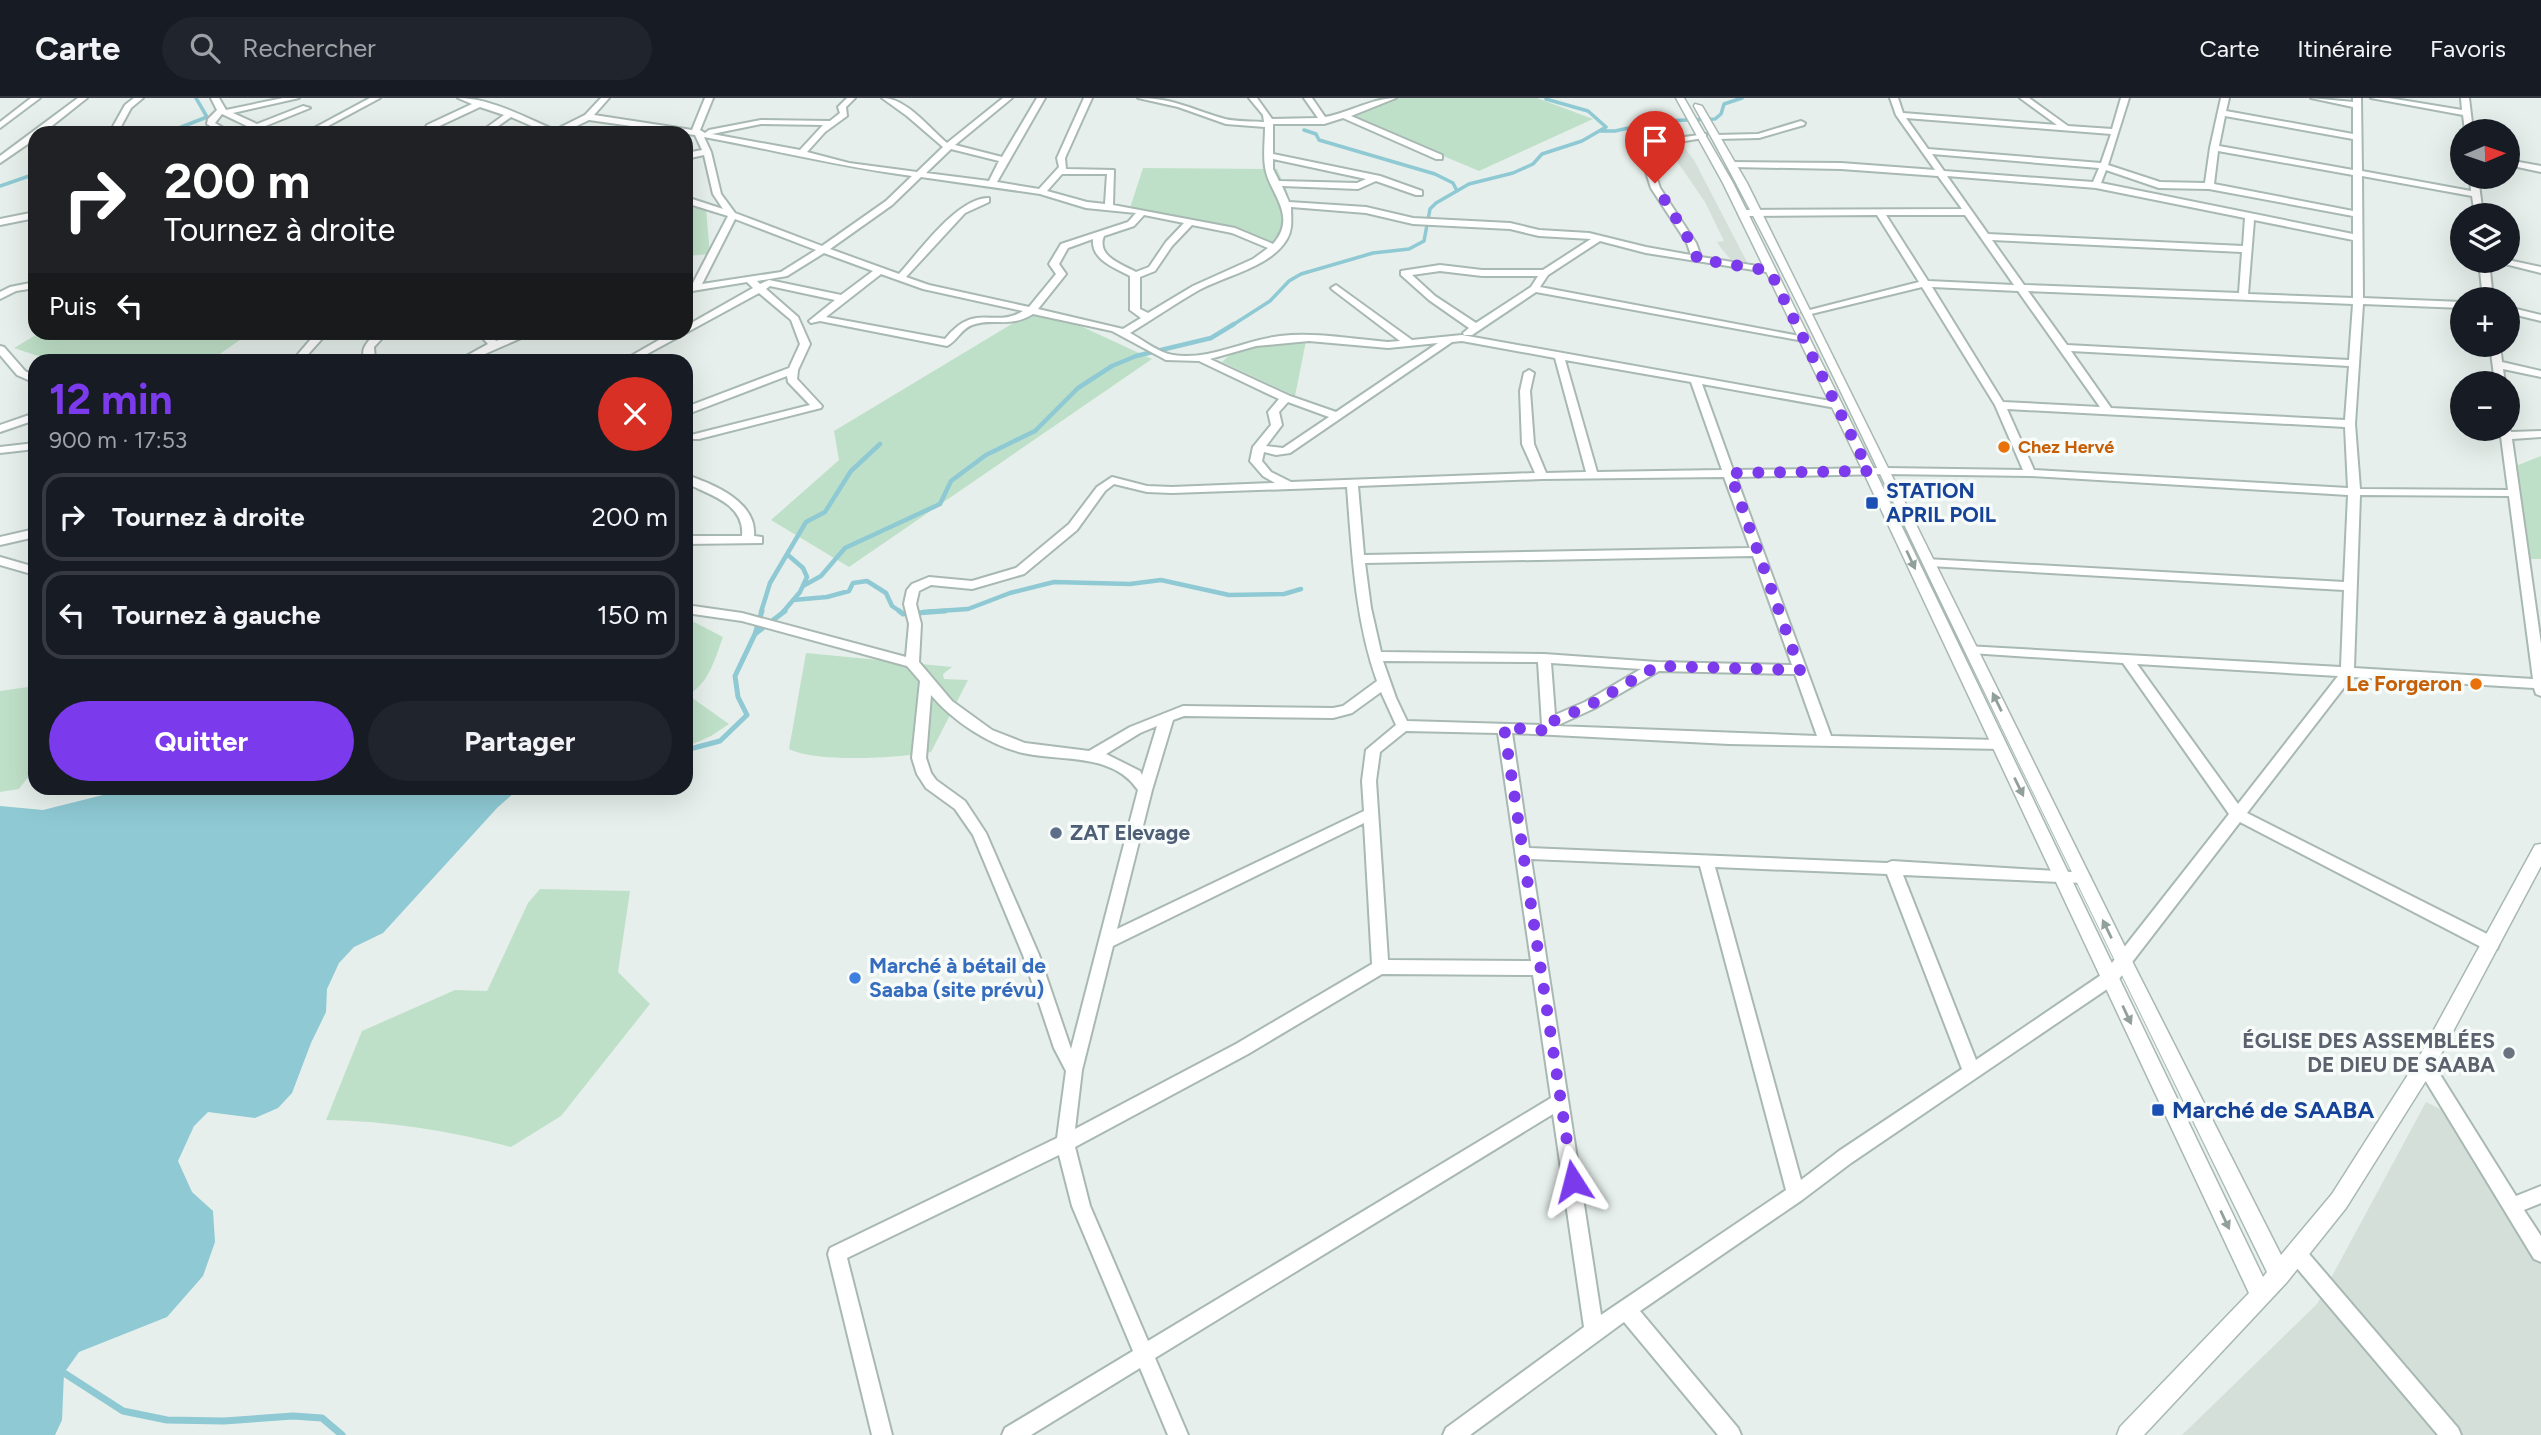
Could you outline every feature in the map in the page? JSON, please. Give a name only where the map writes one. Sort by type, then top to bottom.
[{"type":"street","points":[[0,126],[36,98]]},
{"type":"street","points":[[46,126],[83,98]]},
{"type":"street","points":[[117,126],[128,107],[138,98]]},
{"type":"street","points":[[215,98],[223,111],[255,126]]},
{"type":"street","points":[[215,126],[211,124],[212,119],[223,111],[295,98]]},
{"type":"street","points":[[322,126],[376,98]]},
{"type":"street","points":[[462,98],[538,126]]},
{"type":"street","points":[[432,126],[504,98]]},
{"type":"street","points":[[569,126],[588,117],[605,98]]},
{"type":"street","points":[[709,98],[698,123],[698,134],[707,152],[717,194],[732,215]]},
{"type":"street","points":[[801,154],[845,112],[842,107],[851,98]]},
{"type":"street","points":[[887,98],[948,146],[1004,160]]},
{"type":"street","points":[[693,326],[823,250],[890,203],[948,146],[1008,98]]},
{"type":"street","points":[[992,184],[1041,98]]},
{"type":"street","points":[[1041,192],[1064,166],[1061,158],[1087,98]]},
{"type":"street","points":[[1142,98],[1213,116],[1226,122],[1269,123],[1324,122],[1346,117],[1392,98]]},
{"type":"street","points":[[1195,98],[1213,116]]},
{"type":"street","points":[[1123,333],[1196,288],[1256,261],[1275,248],[1286,232],[1286,204],[1269,169],[1269,123],[1266,113],[1253,98]]},
{"type":"street","points":[[1308,98],[1324,122]]},
{"type":"street","points":[[1680,98],[1732,164],[1770,271],[1869,471],[2261,1296]]},
{"type":"street","points":[[1693,98],[1703,126],[1749,213],[1807,312],[2124,963],[2280,1275]]},
{"type":"street","points":[[1894,98],[1900,115],[2108,410]]},
{"type":"street","points":[[2024,98],[2066,128]]},
{"type":"street","points":[[2096,185],[2115,132],[2123,98]]},
{"type":"street","points":[[2209,186],[2225,98]]},
{"type":"street","points":[[1455,1434],[1626,1308],[2110,978],[2347,674],[2354,492],[2350,424],[2358,302],[2357,102],[2315,98]]},
{"type":"street","points":[[2375,98],[2467,113]]},
{"type":"street","points":[[2465,98],[2468,119]]},
{"type":"street","points":[[260,126],[306,108]]},
{"type":"street","points":[[2222,113],[2357,137]]},
{"type":"street","points":[[493,126],[510,114]]},
{"type":"street","points":[[1900,115],[2115,132]]},
{"type":"street","points":[[588,117],[657,126]]},
{"type":"street","points":[[1346,117],[1438,157]]},
{"type":"street","points":[[698,134],[761,122],[833,122]]},
{"type":"street","points":[[1697,259],[1693,245],[1665,205],[1645,162],[1644,153],[1652,144],[1703,126],[1759,136],[1801,123]]},
{"type":"street","points":[[693,133],[849,165],[1041,192],[1073,202],[1109,206],[1235,231],[1275,248]]},
{"type":"street","points":[[0,160],[28,140]]},
{"type":"street","points":[[2214,148],[2476,194]]},
{"type":"street","points":[[1926,151],[2104,166],[2159,185],[2209,186],[2357,214]]},
{"type":"street","points":[[693,155],[707,152]]},
{"type":"street","points":[[1269,156],[1375,177],[1419,193]]},
{"type":"street","points":[[1732,164],[1841,166],[2096,185],[2357,238]]},
{"type":"street","points":[[2520,165],[2541,169]]},
{"type":"street","points":[[1061,172],[1111,172],[1109,206]]},
{"type":"street","points":[[1274,183],[1359,186],[1375,177]]},
{"type":"street","points":[[2159,185],[2159,197]]},
{"type":"street","points":[[2475,189],[2477,203]]},
{"type":"street","points":[[900,278],[962,211],[986,200]]},
{"type":"street","points":[[693,203],[795,237],[823,250],[926,287],[1087,321],[1123,333],[1166,357],[1201,358],[1255,343],[1282,339],[1309,338],[1363,345],[1411,344],[1462,338],[1836,405]]},
{"type":"street","points":[[1286,204],[1366,210],[1413,221],[1463,222],[1599,238],[1770,271]]},
{"type":"street","points":[[693,210],[708,208]]},
{"type":"street","points":[[817,318],[944,343],[952,339],[959,328],[972,321],[1017,319],[1032,310],[1061,274],[1054,264],[1064,246],[1131,224],[1142,212]]},
{"type":"street","points":[[1880,212],[1922,284],[2000,405],[2030,473]]},
{"type":"street","points":[[1749,213],[1968,212]]},
{"type":"street","points":[[693,284],[732,215]]},
{"type":"street","points":[[0,222],[28,216]]},
{"type":"street","points":[[2243,298],[2250,216]]},
{"type":"street","points":[[1135,275],[1152,269],[1169,244],[1190,222]]},
{"type":"street","points":[[1100,234],[1095,244],[1098,253],[1135,275]]},
{"type":"street","points":[[1987,237],[2246,249]]},
{"type":"street","points":[[1462,338],[1534,289],[1545,273],[1599,238]]},
{"type":"street","points":[[2520,266],[2541,270]]},
{"type":"street","points":[[1475,327],[1433,298],[1404,273],[1440,268],[1482,273],[1545,273]]},
{"type":"street","points":[[801,330],[880,270]]},
{"type":"street","points":[[693,288],[784,274]]},
{"type":"street","points":[[1135,275],[1135,310],[1147,317]]},
{"type":"street","points":[[749,279],[765,285],[842,298]]},
{"type":"street","points":[[1807,312],[1922,284],[2450,305]]},
{"type":"street","points":[[695,436],[817,406],[794,383],[793,370],[806,344],[801,330],[795,319],[765,285]]},
{"type":"street","points":[[0,296],[13,289],[28,286]]},
{"type":"street","points":[[1336,288],[1411,344]]},
{"type":"street","points":[[1534,289],[1805,341]]},
{"type":"street","points":[[2520,313],[2541,318]]},
{"type":"street","points":[[303,354],[316,340]]},
{"type":"street","points":[[490,340],[495,345]]},
{"type":"street","points":[[476,354],[508,340]]},
{"type":"street","points":[[640,354],[667,340]]},
{"type":"street","points":[[1259,447],[1276,452],[1286,451],[1450,340]]},
{"type":"street","points":[[2063,348],[2354,363]]},
{"type":"street","points":[[0,349],[4,363],[28,376]]},
{"type":"street","points":[[1559,355],[1592,475]]},
{"type":"street","points":[[2496,357],[2498,371]]},
{"type":"street","points":[[1201,358],[1286,398],[1338,417]]},
{"type":"street","points":[[2497,364],[2541,374]]},
{"type":"street","points":[[693,408],[793,370]]},
{"type":"street","points":[[1529,373],[1525,391],[1528,444],[1542,476]]},
{"type":"street","points":[[1695,380],[1826,741]]},
{"type":"street","points":[[1286,398],[1272,414],[1277,425],[1259,447],[1256,461],[1267,474],[1289,484]]},
{"type":"street","points":[[2000,405],[2350,424]]},
{"type":"street","points":[[0,429],[28,419]]},
{"type":"street","points":[[2520,433],[2541,434]]},
{"type":"street","points":[[1971,649],[2541,687],[2507,441]]},
{"type":"street","points":[[0,450],[28,447]]},
{"type":"street","points":[[912,663],[915,624],[910,604],[916,587],[929,582],[972,585],[1020,571],[1073,527],[1108,482],[1116,480],[1154,490],[1542,476],[1885,471],[2030,473],[2354,492],[2513,493]]},
{"type":"street","points":[[693,482],[739,506],[746,515],[753,540],[693,540]]},
{"type":"street","points":[[1352,484],[1359,559],[1374,656],[1382,684],[1403,726]]},
{"type":"street","points":[[0,541],[28,535]]},
{"type":"street","points":[[1359,559],[1758,552]]},
{"type":"street","points":[[0,561],[28,569]]},
{"type":"street","points":[[1930,562],[2351,586]]},
{"type":"street","points":[[693,610],[742,617],[912,663],[947,704],[987,733],[1023,748],[1108,759],[1135,775],[1145,790]]},
{"type":"street","points":[[1374,656],[1544,657],[1657,666],[1800,670]]},
{"type":"street","points":[[1544,657],[1549,727]]},
{"type":"street","points":[[2127,659],[2237,814],[2491,944]]},
{"type":"street","points":[[1549,727],[1657,666]]},
{"type":"street","points":[[926,681],[919,755],[924,774],[931,784],[960,804],[979,833],[1031,955],[1062,1048],[1074,1070]]},
{"type":"street","points":[[1092,756],[1135,730],[1167,717],[1197,710],[1333,713],[1347,710],[1382,684]]},
{"type":"street","points":[[1167,717],[1145,790],[1074,1070],[1065,1143],[1081,1206],[1146,1353],[1178,1435]]},
{"type":"street","points":[[1380,967],[1370,814],[1370,757],[1373,750],[1403,726],[1549,727],[1826,741],[1998,744]]},
{"type":"street","points":[[1504,727],[1594,1331]]},
{"type":"street","points":[[1108,941],[1370,814]]},
{"type":"street","points":[[2129,1435],[2280,1275],[2339,1201],[2426,1065],[2541,850]]},
{"type":"street","points":[[1523,853],[2082,877]]},
{"type":"street","points":[[1706,862],[1796,1194]]},
{"type":"street","points":[[1892,867],[1972,1072]]},
{"type":"street","points":[[882,1435],[838,1254],[1065,1143],[1242,1049],[1380,967],[1540,968]]},
{"type":"street","points":[[2426,1065],[2541,1253]]},
{"type":"street","points":[[1012,1435],[1560,1101]]},
{"type":"street","points":[[2512,1206],[2541,1194]]},
{"type":"street","points":[[2297,1254],[2451,1435]]},
{"type":"street","points":[[1626,1308],[1731,1435]]},
{"type":"shaded area","points":[[1678,140],[1694,160],[1747,262],[1732,261],[1717,242],[1724,241],[1705,202],[1663,141]]},
{"type":"shaded area","points":[[2426,1102],[2456,1117],[2541,1256],[2541,1435],[2182,1435],[2317,1304]]},
{"type":"green space","points":[[1394,98],[1537,98],[1593,119],[1479,171],[1349,116]]},
{"type":"green space","points":[[1143,168],[1277,169],[1288,196],[1279,235],[1273,246],[1212,225],[1130,208]]},
{"type":"green space","points":[[693,208],[706,209],[710,254],[693,255]]},
{"type":"green space","points":[[1030,313],[1072,322],[1152,359],[849,567],[771,520],[839,460],[834,431]]},
{"type":"green space","points":[[28,340],[240,340],[220,354],[32,354],[14,348]]},
{"type":"green space","points":[[1306,341],[1295,396],[1222,362],[1230,355],[1250,347]]},
{"type":"green space","points":[[2541,456],[2541,559],[2524,559],[2513,467]]},
{"type":"green space","points":[[693,623],[723,637],[706,677],[693,691]]},
{"type":"green space","points":[[806,653],[952,667],[943,674],[944,679],[968,680],[931,752],[880,757],[818,756],[789,749]]},
{"type":"green space","points":[[28,687],[28,777],[19,789],[0,792],[0,691]]},
{"type":"green space","points":[[693,699],[729,724],[693,744]]},
{"type":"green space","points":[[540,889],[630,891],[618,972],[650,1004],[561,1116],[511,1147],[419,1128],[326,1120],[362,1031],[455,990],[487,991],[528,903]]},
{"type":"water","points":[[103,795],[512,795],[383,933],[354,947],[339,963],[327,989],[326,1012],[292,1093],[278,1108],[255,1118],[208,1112],[194,1126],[178,1161],[192,1192],[213,1211],[215,1242],[203,1276],[167,1317],[79,1352],[64,1373],[62,1420],[55,1435],[0,1435],[0,806],[43,810]]},
{"type":"waterway","points":[[184,126],[207,117],[196,98]]},
{"type":"waterway","points":[[1600,131],[1615,131],[1660,121],[1715,119],[1721,114],[1724,104],[1742,98]]},
{"type":"waterway","points":[[1457,191],[1469,184],[1513,173],[1533,164],[1542,154],[1582,141],[1606,127],[1588,111],[1546,99]]},
{"type":"waterway","points":[[1304,130],[1316,134],[1319,140],[1435,174],[1453,183],[1457,191]]},
{"type":"waterway","points":[[0,186],[28,176]]},
{"type":"waterway","points":[[1231,326],[1270,301],[1289,281],[1301,274],[1373,253],[1409,249],[1424,241],[1430,209],[1457,191]]},
{"type":"waterway","points":[[803,586],[821,576],[845,548],[940,504],[951,481],[986,455],[1035,431],[1078,388],[1112,366],[1136,356],[1211,338],[1234,324]]},
{"type":"waterway","points":[[761,612],[770,583],[806,522],[825,512],[851,471],[880,444]]},
{"type":"waterway","points":[[788,555],[803,568],[807,577],[793,600]]},
{"type":"waterway","points":[[923,612],[968,609],[1010,593],[1054,582],[1130,584],[1161,580],[1229,595],[1284,594],[1301,589]]},
{"type":"waterway","points":[[793,600],[827,597],[849,591],[853,583],[867,581],[886,593],[892,606],[901,612]]},
{"type":"waterway","points":[[783,612],[793,600]]},
{"type":"waterway","points":[[755,634],[762,611]]},
{"type":"waterway","points":[[755,634],[785,611]]},
{"type":"waterway","points":[[899,611],[903,614],[945,611]]},
{"type":"waterway","points":[[693,748],[720,741],[747,715],[738,697],[735,676],[755,634]]},
{"type":"waterway","points":[[64,1373],[123,1411],[167,1420],[224,1421],[293,1416],[322,1418],[342,1435]]},
{"type":"place","name":"Chez Hervé","points":[[2004,447]]},
{"type":"place","name":"STATION APRIL POIL","points":[[1872,503]]},
{"type":"place","name":"Le Forgeron","points":[[2476,684]]},
{"type":"place","name":"ZAT Elevage","points":[[1056,833]]},
{"type":"place","name":"Marché à bétail de Saaba (site prévu)","points":[[855,978]]},
{"type":"place","name":"ÉGLISE DES ASSEMBLÉES DE DIEU DE SAABA","points":[[2509,1053]]},
{"type":"place","name":"Marché de SAABA","points":[[2158,1110]]},
{"type":"route","points":[[1573,1181],[1504,727],[1549,731],[1549,723],[1590,705],[1657,666],[1800,670],[1730,473],[1869,471],[1770,271],[1697,259],[1693,245],[1665,205],[1655,183]]}]
